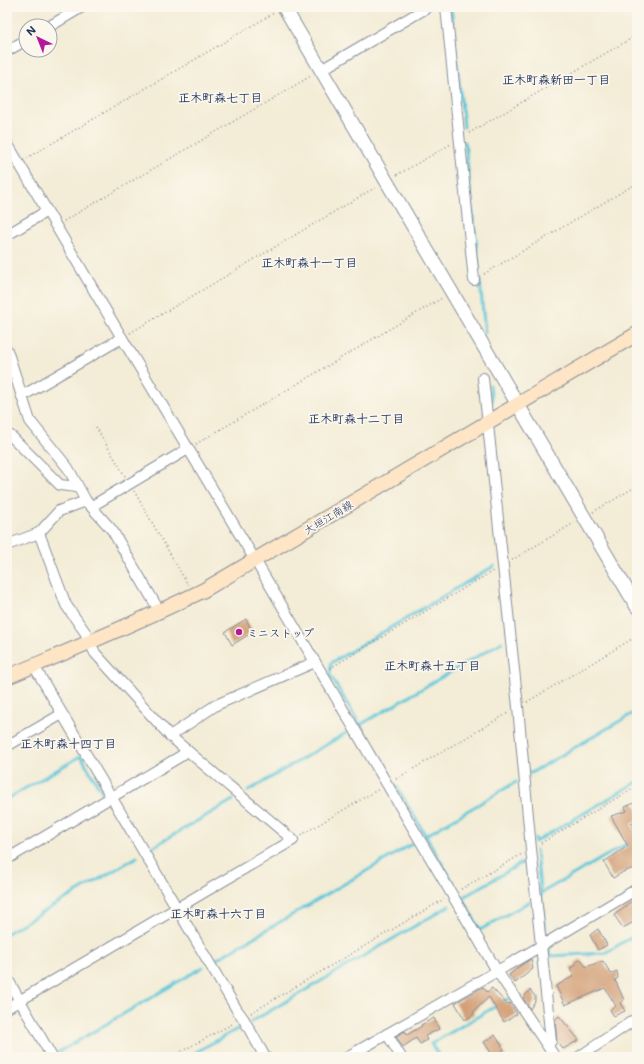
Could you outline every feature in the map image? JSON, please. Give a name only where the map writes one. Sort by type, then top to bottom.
[{"type":"main road","name":"大垣江南線","points":[[7,677],[90,643],[193,596],[637,334]]},
{"type":"street","points":[[58,21],[82,7]]},
{"type":"street","points":[[284,7],[637,607]]},
{"type":"street","points":[[320,70],[428,7]]},
{"type":"street","points":[[446,7],[474,280]]},
{"type":"street","points":[[7,51],[18,45]]},
{"type":"street","points":[[7,143],[497,971],[556,1057]]},
{"type":"street","points":[[7,235],[47,211]]},
{"type":"street","points":[[22,396],[122,338]]},
{"type":"street","points":[[7,350],[22,396],[24,408],[30,421],[68,468],[77,487],[89,504],[112,530],[160,612]]},
{"type":"street","points":[[483,378],[518,707],[551,1041],[548,1046]]},
{"type":"street","points":[[7,435],[11,436],[60,485],[77,487]]},
{"type":"street","points":[[7,545],[39,533],[59,511],[89,504],[188,449]]},
{"type":"street","points":[[7,1008],[293,840],[170,736],[95,653],[85,632],[66,605],[39,533]]},
{"type":"street","points":[[170,736],[216,705],[315,662]]},
{"type":"street","points":[[34,666],[265,1057]]},
{"type":"street","points":[[7,746],[62,714]]},
{"type":"street","points":[[7,859],[181,756],[187,750]]},
{"type":"street","points":[[347,1057],[637,889]]},
{"type":"street","points":[[7,978],[52,1057]]},
{"type":"street","points":[[579,1057],[637,1018]]},
{"type":"street","points":[[387,1034],[401,1057]]},
{"type":"path","points":[[19,163],[284,7]]},
{"type":"path","points":[[56,226],[320,70]]},
{"type":"path","points":[[474,280],[637,183]]},
{"type":"path","points":[[188,449],[452,292]]},
{"type":"path","points":[[96,427],[193,596]]},
{"type":"path","points":[[321,673],[637,486]]},
{"type":"path","points":[[293,840],[386,784]]},
{"type":"path","points":[[171,1057],[243,1018],[637,786]]},
{"type":"building","name":"ミニストップ","points":[[246,619],[253,632],[232,645],[225,632]]},
{"type":"building","points":[[634,803],[637,808],[637,821],[631,824],[637,835],[637,867],[623,872],[613,878],[604,862],[628,846],[611,816],[627,811],[625,807]]},
{"type":"building","points":[[637,898],[637,920],[623,928],[614,915]]},
{"type":"building","points":[[598,929],[607,945],[598,950],[590,935]]},
{"type":"building","points":[[531,959],[533,969],[515,983],[509,975]]},
{"type":"building","points":[[581,959],[586,967],[603,961],[611,974],[617,971],[618,978],[615,980],[624,1000],[620,1003],[625,1011],[614,1016],[610,1010],[616,1006],[605,988],[565,1005],[556,986],[574,976],[570,968],[576,965],[575,963]]},
{"type":"building","points":[[483,987],[487,992],[492,988],[507,1004],[510,1003],[517,1014],[504,1022],[489,997],[473,1012],[474,1014],[465,1020],[455,1003]]},
{"type":"building","points":[[530,990],[535,996],[535,1001],[530,1009],[523,998]]},
{"type":"building","points":[[559,1016],[579,1040],[563,1049],[557,1042],[555,1020]]},
{"type":"building","points":[[434,1018],[439,1029],[425,1036],[427,1040],[420,1044],[416,1038],[403,1047],[396,1036],[405,1031],[407,1035]]},
{"type":"building","points":[[495,1035],[504,1049],[502,1051],[506,1057],[494,1057],[484,1042]]},
{"type":"waterway","points":[[451,7],[464,127]]},
{"type":"waterway","points":[[465,142],[479,269]]},
{"type":"waterway","points":[[480,281],[485,333]]},
{"type":"waterway","points":[[490,385],[492,401]]},
{"type":"waterway","points":[[389,773],[330,675],[331,663],[494,566]]},
{"type":"waterway","points":[[360,725],[502,642]]},
{"type":"waterway","points":[[528,772],[531,773],[637,711]]},
{"type":"waterway","points":[[248,791],[346,733]]},
{"type":"waterway","points":[[7,799],[81,756],[103,794],[103,798],[100,799]]},
{"type":"waterway","points":[[425,836],[516,782]]},
{"type":"waterway","points":[[535,838],[535,842],[637,782]]},
{"type":"waterway","points":[[397,787],[454,884]]},
{"type":"waterway","points":[[151,848],[233,800]]},
{"type":"waterway","points":[[541,893],[630,842]]},
{"type":"waterway","points":[[217,959],[412,844]]},
{"type":"waterway","points":[[536,850],[537,858]]},
{"type":"waterway","points":[[7,933],[137,857]]},
{"type":"waterway","points":[[537,861],[546,937]]},
{"type":"waterway","points":[[462,898],[520,864],[529,862]]},
{"type":"waterway","points":[[462,897],[480,930],[529,902]]},
{"type":"waterway","points":[[251,1022],[449,906]]},
{"type":"waterway","points":[[549,948],[550,956],[605,953],[637,934]]},
{"type":"waterway","points":[[59,1052],[203,967]]},
{"type":"waterway","points":[[440,1057],[431,1044],[508,999]]},
{"type":"waterway","points":[[187,1057],[241,1027]]},
{"type":"place","name":"ミニストップ","points":[[239,632]]},
{"type":"district","name":"正木町森新田一丁目","points":[[556,79]]},
{"type":"district","name":"正木町森七丁目","points":[[220,97]]},
{"type":"district","name":"正木町森十一丁目","points":[[309,262]]},
{"type":"district","name":"正木町森十二丁目","points":[[356,418]]},
{"type":"district","name":"正木町森十五丁目","points":[[432,665]]},
{"type":"district","name":"正木町森十四丁目","points":[[68,743]]},
{"type":"district","name":"正木町森十六丁目","points":[[218,913]]}]
